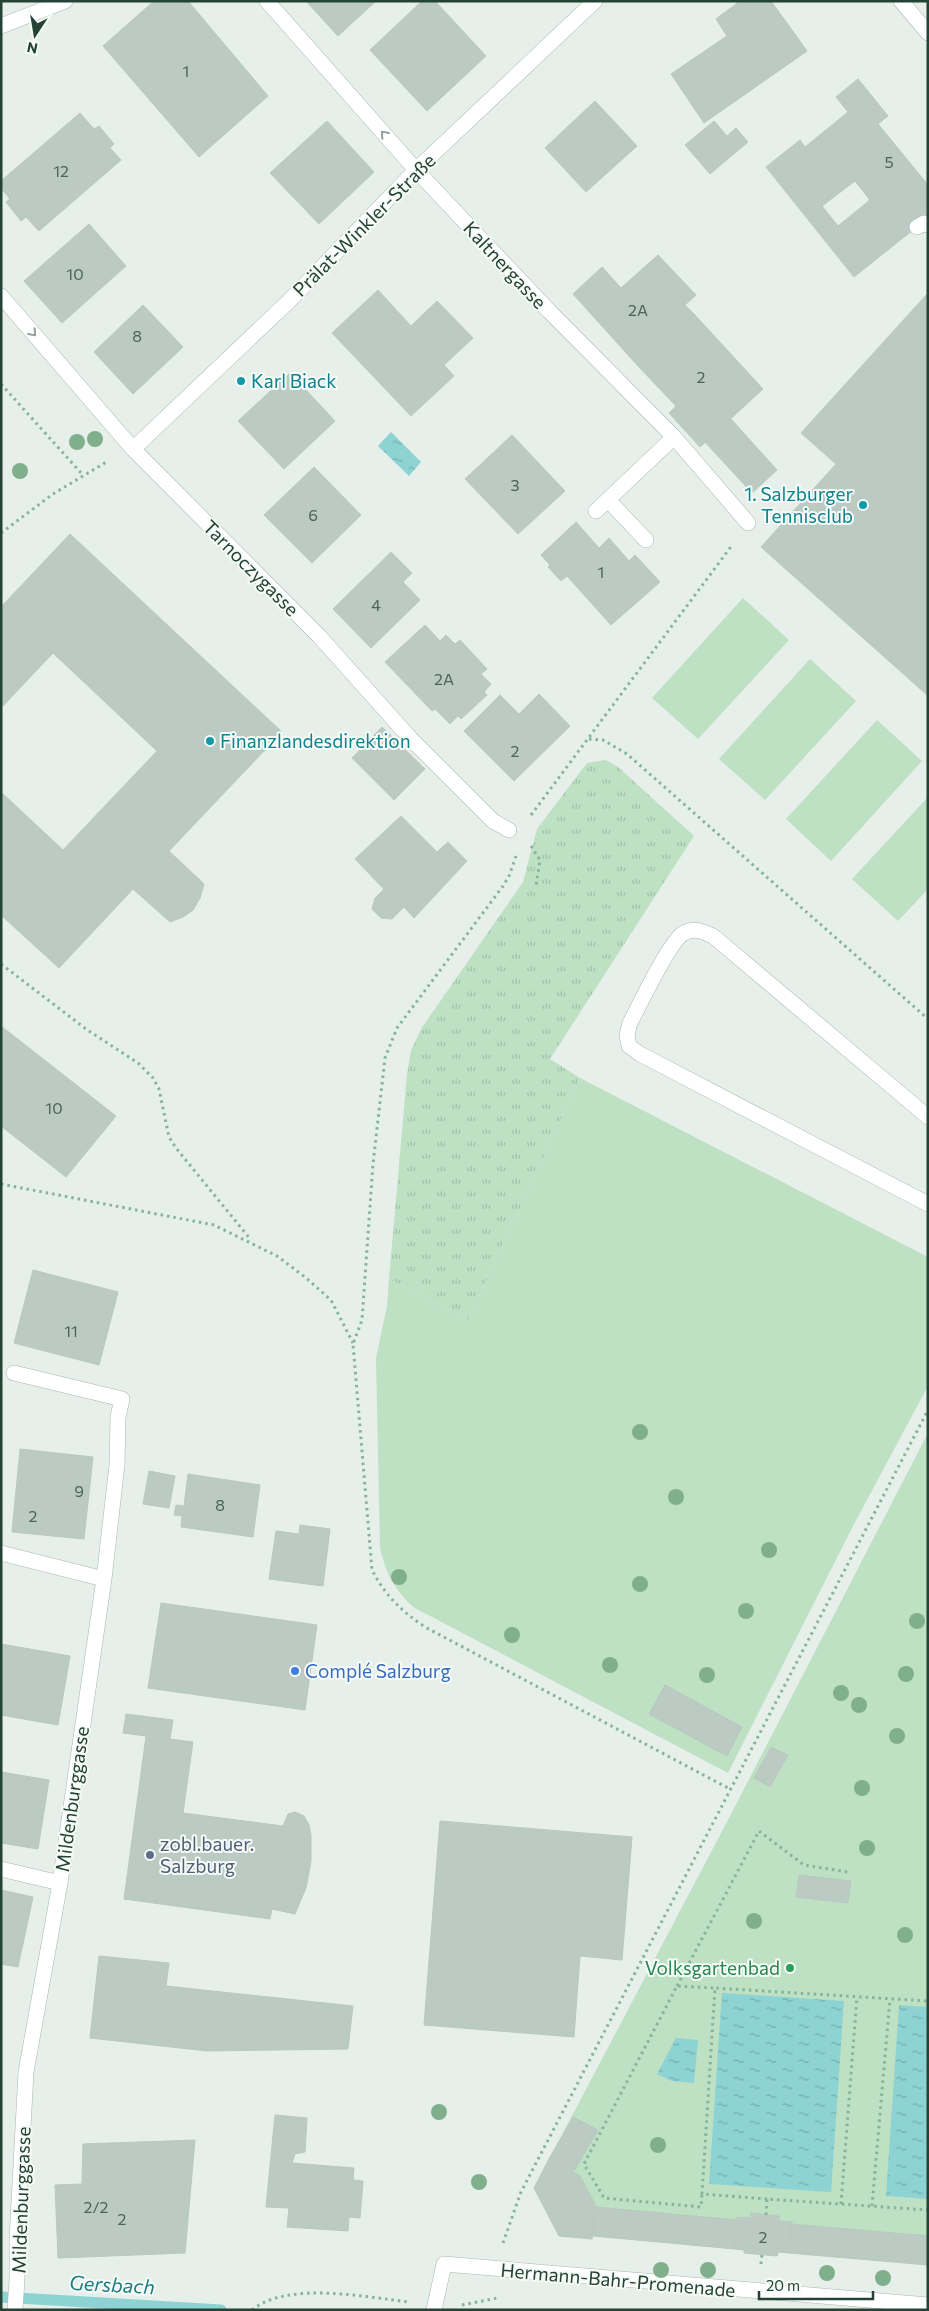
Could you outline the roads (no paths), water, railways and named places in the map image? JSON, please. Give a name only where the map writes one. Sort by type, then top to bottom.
[{"type":"street","points":[[1,26],[65,1]]},
{"type":"street","name":"Kaltnergasse","points":[[267,1],[416,170],[549,311],[674,438],[748,523]]},
{"type":"street","name":"Prälat-Winkler-Straße","points":[[133,449],[289,302],[416,170],[595,1]]},
{"type":"street","points":[[901,1],[928,33]]},
{"type":"street","name":"Tarnoczygasse","points":[[1,296],[133,449],[319,636],[412,740],[493,821],[509,830]]},
{"type":"street","points":[[596,511],[674,438]]},
{"type":"street","points":[[608,500],[646,540]]},
{"type":"street","points":[[928,1117],[713,936],[698,930],[683,933],[673,945],[630,1023],[627,1035],[629,1046],[640,1054],[928,1204]]},
{"type":"street","name":"Mildenburggasse","points":[[14,1373],[122,1399],[118,1417],[117,1465],[104,1579],[60,1883],[26,2072],[16,2239],[17,2279],[15,2310]]},
{"type":"street","points":[[1,1553],[104,1579]]},
{"type":"street","points":[[1,1869],[60,1883]]},
{"type":"street","name":"Hermann-Bahr-Promenade","points":[[434,2310],[444,2264],[928,2305]]},
{"type":"water","points":[[391,432],[421,462],[409,476],[378,446]]},
{"type":"water","points":[[722,1993],[844,2001],[831,2192],[709,2184]]},
{"type":"water","points":[[899,2005],[928,2007],[928,2199],[886,2196]]},
{"type":"water","points":[[676,2038],[698,2040],[694,2083],[672,2081],[657,2074]]},
{"type":"waterway","name":"Gersbach","points":[[1,2297],[221,2310]]},
{"type":"place","name":"Karl Biack","points":[[241,381]]},
{"type":"place","name":"1. Salzburger Tennisclub","points":[[863,505]]},
{"type":"place","name":"Finanzlandesdirektion","points":[[210,741]]},
{"type":"place","name":"Complé Salzburg","points":[[295,1671]]},
{"type":"place","name":"zobl.bauer. Salzburg","points":[[150,1855]]},
{"type":"place","name":"Volksgartenbad","points":[[790,1968]]}]
